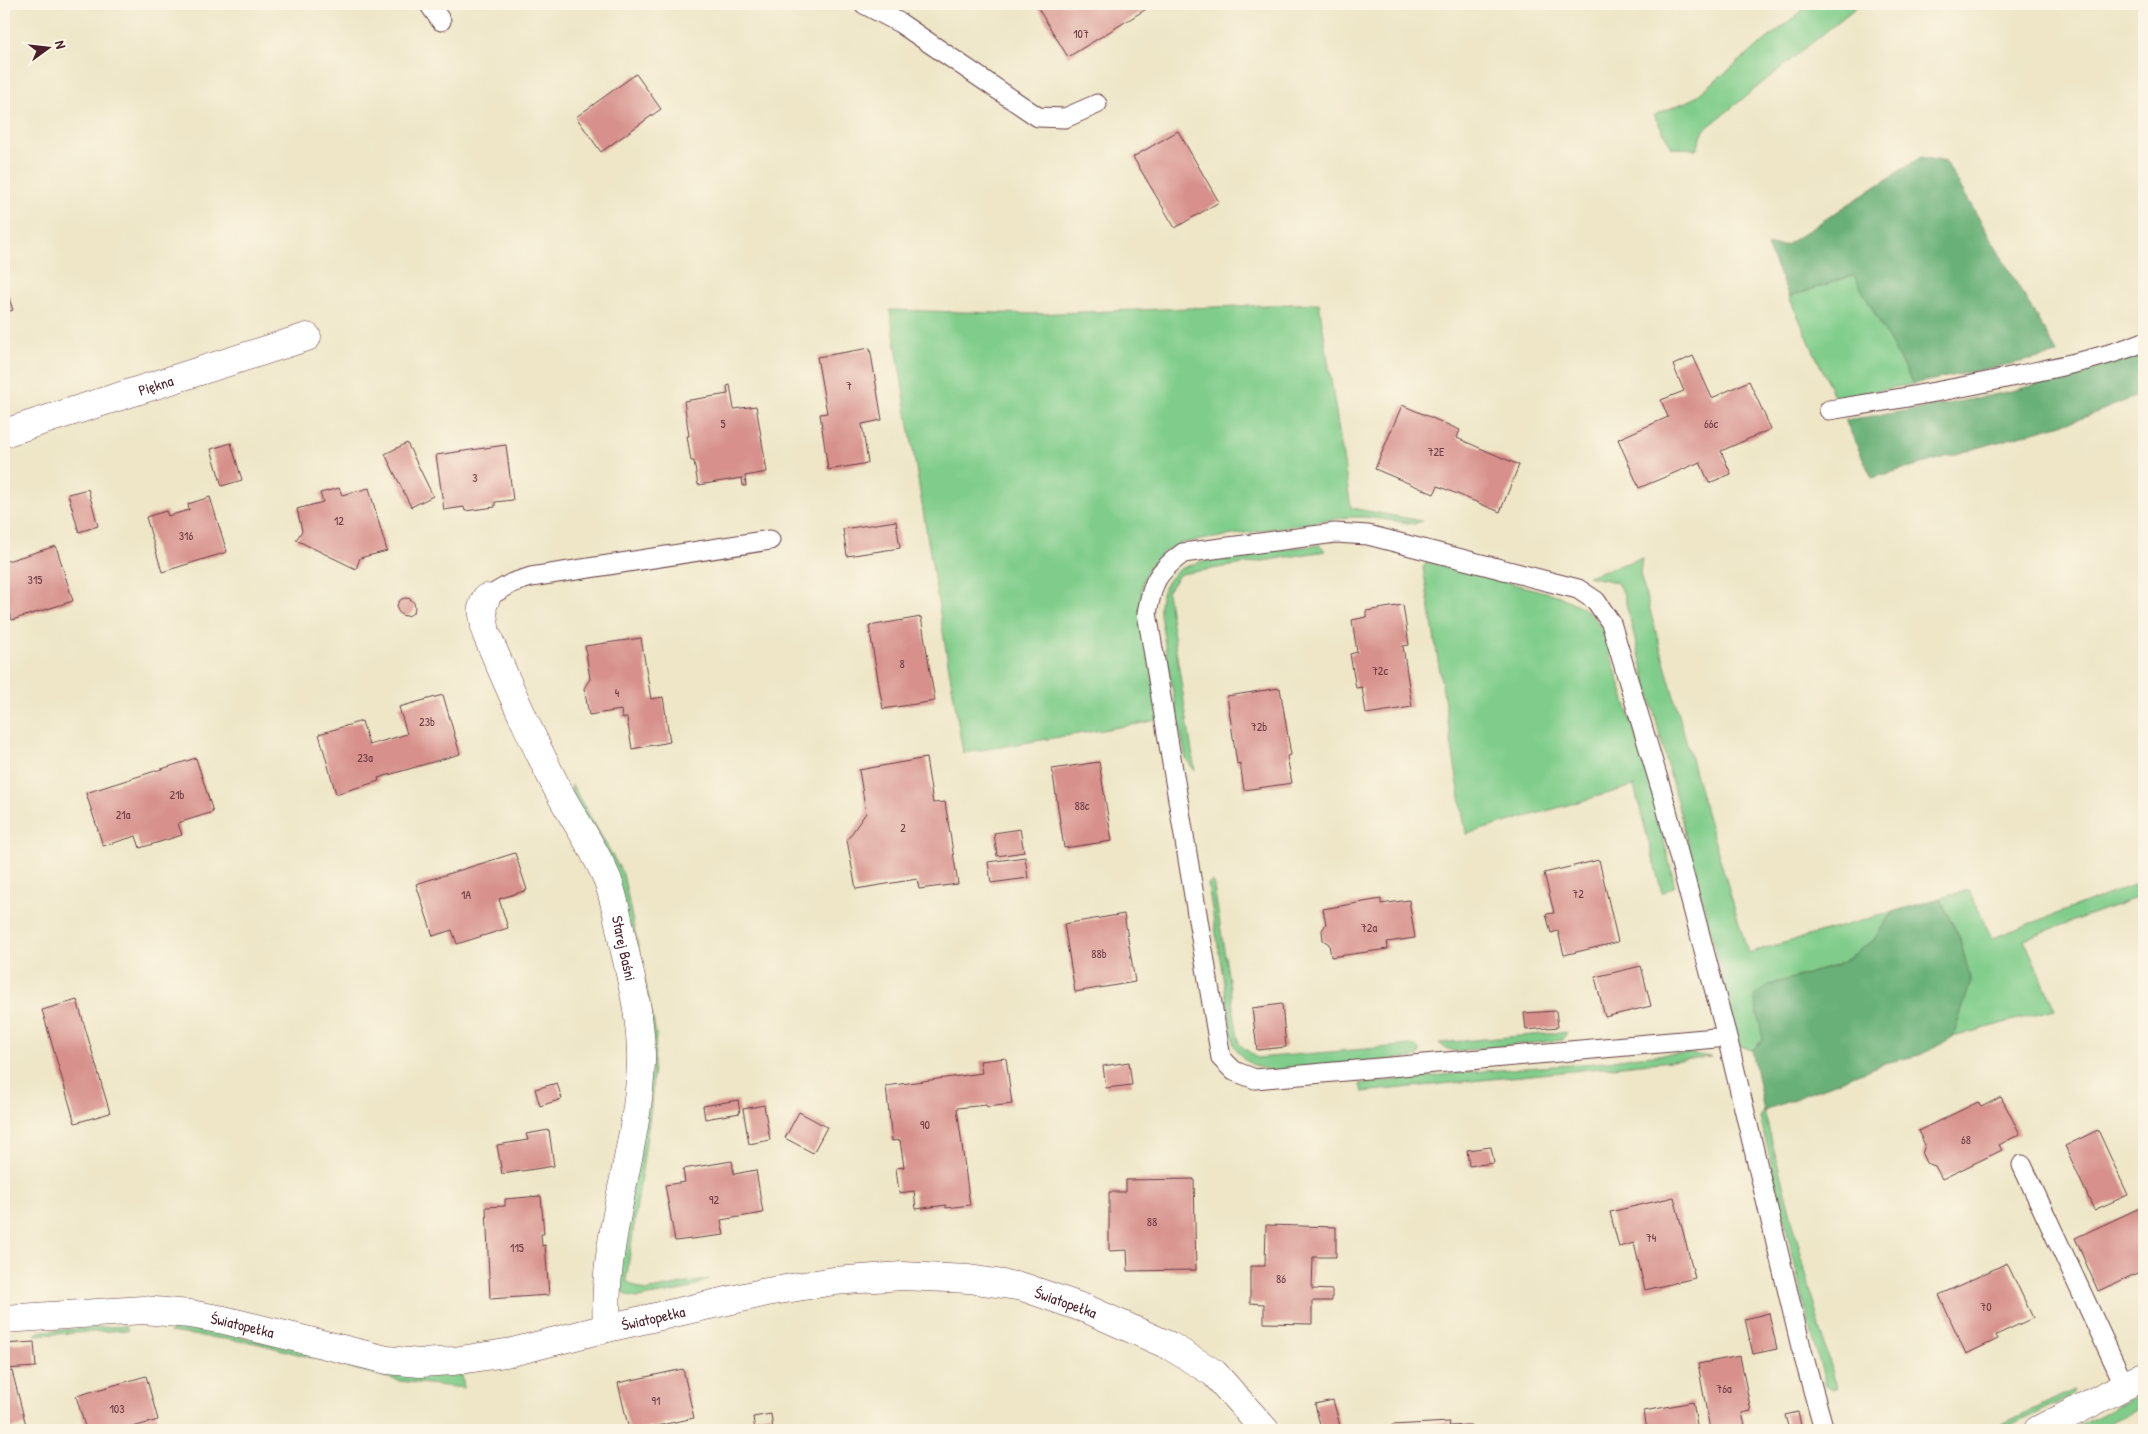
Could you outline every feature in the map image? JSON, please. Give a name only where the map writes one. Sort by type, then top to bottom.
[{"type":"street","name":"Piękna","points":[[4,433],[307,337]]},
{"type":"street","name":"Starej Baśni","points":[[486,598],[482,608],[486,634],[557,787],[608,881],[616,908],[637,1010],[641,1062],[636,1122],[608,1272],[605,1300],[607,1328]]},
{"type":"street","name":"Światopełka","points":[[4,1319],[143,1310],[190,1314],[224,1320],[387,1360],[420,1363],[480,1359],[767,1292],[834,1281],[902,1276],[969,1279],[1023,1287],[1089,1310],[1170,1346],[1214,1373],[1265,1430]]},
{"type":"street","points":[[2038,1430],[2135,1381]]},
{"type":"lane","points":[[429,4],[441,21]]},
{"type":"lane","points":[[864,4],[900,23],[1038,117],[1065,118],[1097,104]]},
{"type":"lane","points":[[1829,410],[1917,397],[2122,351],[2144,342]]},
{"type":"lane","points":[[1727,1037],[1254,1079],[1234,1071],[1222,1058],[1147,613],[1153,585],[1165,566],[1183,554],[1335,533],[1368,535],[1578,589],[1596,601],[1611,623],[1664,802],[1727,1037],[1801,1347],[1824,1430]]},
{"type":"lane","points":[[486,598],[512,583],[530,577],[770,540]]},
{"type":"lane","points":[[2022,1165],[2135,1381]]},
{"type":"green space","points":[[1810,4],[1860,4],[1704,130],[1697,149],[1672,148],[1654,115],[1693,99]]},
{"type":"green space","points":[[1921,157],[1946,162],[2058,354],[1913,384],[1854,275],[1789,297],[1767,246],[1786,245]]},
{"type":"green space","points":[[1854,275],[1913,384],[1835,398],[1789,297]]},
{"type":"green space","points":[[1319,303],[1351,508],[1422,521],[1415,524],[1366,517],[1347,517],[1182,543],[1165,551],[1153,562],[1146,574],[1142,587],[1141,602],[1160,719],[963,753],[890,310],[1033,314]]},
{"type":"green space","points":[[2144,351],[2144,393],[2083,418],[1872,478],[1845,420],[1920,409],[1997,394],[2072,375]]},
{"type":"green space","points":[[1320,545],[1326,551],[1180,574],[1167,592],[1195,771],[1186,759],[1171,684],[1161,618],[1161,600],[1167,583],[1176,572],[1186,566],[1203,561]]},
{"type":"green space","points":[[1642,558],[1640,574],[1705,809],[1748,953],[1892,912],[1873,941],[1838,965],[1769,985],[1763,1040],[1752,1050],[1740,1046],[1623,592],[1616,582],[1587,576]]},
{"type":"green space","points":[[1427,562],[1557,595],[1580,606],[1592,615],[1603,630],[1646,768],[1675,886],[1662,893],[1634,786],[1466,834],[1423,567]]},
{"type":"green space","points":[[572,785],[623,874],[656,1034],[651,1107],[626,1281],[645,1291],[709,1279],[689,1289],[638,1298],[628,1296],[621,1290],[618,1279],[651,1053],[571,792]]},
{"type":"green space","points":[[1213,881],[1239,1044],[1257,1058],[1413,1045],[1420,1051],[1418,1057],[1273,1071],[1255,1066],[1246,1060],[1234,1045],[1208,884]]},
{"type":"green space","points":[[2144,881],[2144,895],[2024,939],[2055,1009],[1953,1037],[1970,982],[1960,939],[1940,898],[1969,890],[1992,938]]},
{"type":"green space","points":[[1940,898],[1960,939],[1971,982],[1953,1037],[1920,1055],[1885,1063],[1764,1111],[1752,1050],[1763,1040],[1754,996],[1769,985],[1838,965],[1873,941],[1892,912]]},
{"type":"green space","points":[[1567,1032],[1563,1040],[1455,1051],[1445,1048],[1439,1043]]},
{"type":"green space","points":[[1688,1053],[1711,1057],[1362,1092],[1360,1084],[1471,1072],[1596,1063],[1638,1056]]},
{"type":"green space","points":[[1764,1111],[1837,1389],[1831,1389],[1826,1386],[1807,1316],[1760,1117]]},
{"type":"green space","points":[[125,1326],[128,1330],[35,1335],[39,1331]]},
{"type":"green space","points":[[177,1327],[219,1332],[429,1375],[462,1375],[464,1388],[400,1381],[256,1343],[169,1332]]},
{"type":"green space","points":[[2074,1390],[2073,1395],[2002,1430],[1989,1430]]},
{"type":"green space","points":[[2144,1393],[2144,1406],[2096,1430],[2070,1430]]},
{"type":"building","points":[[1145,4],[1148,8],[1068,57],[1036,5]]},
{"type":"building","points":[[636,74],[661,109],[601,152],[576,117]]},
{"type":"building","points":[[1178,131],[1219,202],[1175,228],[1133,157]]},
{"type":"building","points":[[4,284],[13,310],[4,313]]},
{"type":"building","points":[[870,348],[882,420],[862,424],[868,463],[828,470],[820,414],[827,413],[817,357]]},
{"type":"building","points":[[1693,356],[1712,398],[1749,381],[1771,429],[1721,451],[1731,474],[1709,483],[1700,462],[1639,488],[1618,439],[1668,417],[1661,400],[1684,391],[1673,365]]},
{"type":"building","points":[[730,385],[734,409],[756,406],[767,472],[745,476],[746,486],[743,486],[742,478],[698,485],[694,461],[691,461],[684,401],[728,394],[727,386]]},
{"type":"building","points":[[1402,405],[1460,430],[1457,438],[1519,465],[1500,512],[1438,486],[1434,494],[1375,469]]},
{"type":"building","points":[[231,443],[242,480],[222,486],[211,449]]},
{"type":"building","points":[[407,443],[433,496],[411,507],[385,454]]},
{"type":"building","points":[[506,445],[513,500],[495,502],[495,507],[465,511],[464,507],[444,510],[436,455]]},
{"type":"building","points":[[339,488],[342,495],[369,488],[387,551],[360,558],[356,569],[296,540],[302,531],[297,509],[323,502],[320,493]]},
{"type":"building","points":[[88,489],[98,526],[79,532],[68,494]]},
{"type":"building","points":[[210,497],[227,552],[162,572],[146,517],[166,511],[168,516],[189,510],[188,504]]},
{"type":"building","points":[[896,521],[900,548],[847,556],[843,529]]},
{"type":"building","points":[[56,546],[73,601],[12,620],[4,595],[4,562]]},
{"type":"building","points":[[402,598],[410,598],[415,603],[413,614],[402,616],[397,611],[397,603]]},
{"type":"building","points":[[1403,605],[1409,645],[1403,646],[1412,707],[1366,714],[1362,687],[1356,688],[1350,654],[1357,652],[1352,620],[1366,617],[1366,611]]},
{"type":"building","points":[[921,617],[935,701],[883,709],[869,626]]},
{"type":"building","points":[[641,638],[651,699],[663,697],[670,742],[632,749],[627,718],[622,718],[621,710],[589,715],[584,688],[590,679],[585,646]]},
{"type":"building","points":[[1280,688],[1291,755],[1287,756],[1292,783],[1244,790],[1240,763],[1237,764],[1227,696]]},
{"type":"building","points":[[443,695],[460,754],[378,778],[379,781],[336,794],[319,734],[362,721],[369,745],[407,734],[399,707]]},
{"type":"building","points":[[196,758],[213,812],[178,823],[182,835],[140,848],[136,836],[103,846],[86,793]]},
{"type":"building","points":[[926,758],[933,803],[945,802],[958,884],[919,889],[917,879],[856,889],[847,840],[866,813],[859,770]]},
{"type":"building","points":[[1099,762],[1112,841],[1064,848],[1052,769]]},
{"type":"building","points":[[1020,829],[1024,852],[997,856],[994,833]]},
{"type":"building","points":[[515,853],[527,890],[499,899],[508,928],[457,944],[452,930],[433,936],[416,884]]},
{"type":"building","points":[[1025,857],[1028,878],[991,883],[988,862]]},
{"type":"building","points":[[1599,860],[1618,942],[1564,955],[1558,931],[1551,933],[1546,914],[1554,913],[1544,873]]},
{"type":"building","points":[[1381,899],[1381,904],[1409,900],[1415,938],[1387,942],[1388,949],[1331,957],[1329,944],[1323,940],[1322,930],[1326,924],[1323,909]]},
{"type":"building","points":[[1124,914],[1135,982],[1075,992],[1064,924]]},
{"type":"building","points":[[1641,966],[1651,1006],[1605,1017],[1595,977]]},
{"type":"building","points":[[77,1000],[110,1113],[75,1123],[42,1010]]},
{"type":"building","points":[[1282,1004],[1286,1047],[1257,1050],[1252,1008]]},
{"type":"building","points":[[1556,1011],[1558,1027],[1526,1030],[1524,1013]]},
{"type":"building","points":[[1006,1058],[1012,1104],[957,1108],[970,1205],[946,1208],[946,1205],[916,1209],[914,1191],[899,1193],[896,1168],[904,1167],[900,1140],[892,1141],[886,1086],[982,1073],[980,1061]]},
{"type":"building","points":[[1129,1062],[1132,1085],[1106,1088],[1103,1066]]},
{"type":"building","points":[[557,1083],[562,1099],[540,1106],[535,1089]]},
{"type":"building","points":[[2001,1097],[2020,1134],[1999,1145],[2002,1150],[1942,1179],[1935,1166],[1926,1163],[1922,1154],[1925,1145],[1918,1131],[1978,1102],[1981,1107]]},
{"type":"building","points":[[738,1100],[740,1113],[705,1119],[703,1106]]},
{"type":"building","points":[[764,1105],[770,1140],[749,1144],[743,1109]]},
{"type":"building","points":[[799,1112],[827,1127],[813,1153],[785,1138]]},
{"type":"building","points":[[549,1130],[554,1166],[502,1174],[497,1145],[528,1140],[526,1134]]},
{"type":"building","points":[[2098,1130],[2128,1195],[2094,1210],[2065,1146]]},
{"type":"building","points":[[1491,1147],[1494,1163],[1469,1166],[1467,1150]]},
{"type":"building","points":[[732,1161],[734,1174],[756,1170],[763,1213],[721,1220],[724,1235],[675,1241],[665,1185],[685,1182],[683,1169]]},
{"type":"building","points":[[1194,1179],[1196,1270],[1128,1271],[1127,1250],[1109,1251],[1109,1192],[1126,1192],[1126,1180]]},
{"type":"building","points":[[541,1196],[544,1234],[541,1234],[542,1246],[545,1245],[549,1295],[490,1299],[486,1207],[505,1206],[505,1199]]},
{"type":"building","points":[[1674,1197],[1695,1278],[1645,1290],[1634,1243],[1619,1247],[1610,1212]]},
{"type":"building","points":[[2144,1206],[2144,1270],[2098,1291],[2075,1238]]},
{"type":"building","points":[[1266,1225],[1336,1227],[1336,1257],[1313,1257],[1312,1289],[1332,1290],[1332,1301],[1312,1301],[1312,1324],[1264,1323],[1264,1304],[1250,1303],[1250,1266],[1265,1266]]},
{"type":"building","points":[[2007,1263],[2033,1318],[1996,1335],[1998,1339],[1966,1354],[1939,1295]]},
{"type":"building","points":[[1769,1313],[1777,1349],[1753,1354],[1745,1319]]},
{"type":"building","points":[[34,1342],[36,1367],[4,1369],[4,1344]]},
{"type":"building","points":[[1740,1356],[1751,1411],[1742,1413],[1746,1430],[1710,1430],[1698,1364]]},
{"type":"building","points":[[683,1369],[694,1418],[638,1430],[629,1430],[618,1383]]},
{"type":"building","points":[[12,1371],[26,1425],[4,1430],[4,1373]]},
{"type":"building","points":[[146,1376],[158,1420],[122,1430],[86,1430],[76,1396]]},
{"type":"building","points":[[1333,1400],[1341,1429],[1321,1430],[1315,1404]]},
{"type":"building","points":[[1693,1402],[1698,1430],[1647,1430],[1644,1411]]},
{"type":"building","points":[[1798,1412],[1802,1430],[1789,1430],[1785,1415]]},
{"type":"building","points":[[771,1414],[773,1430],[755,1430],[753,1417]]},
{"type":"building","points":[[1450,1422],[1449,1426],[1471,1425],[1472,1430],[1392,1430],[1392,1425]]}]
